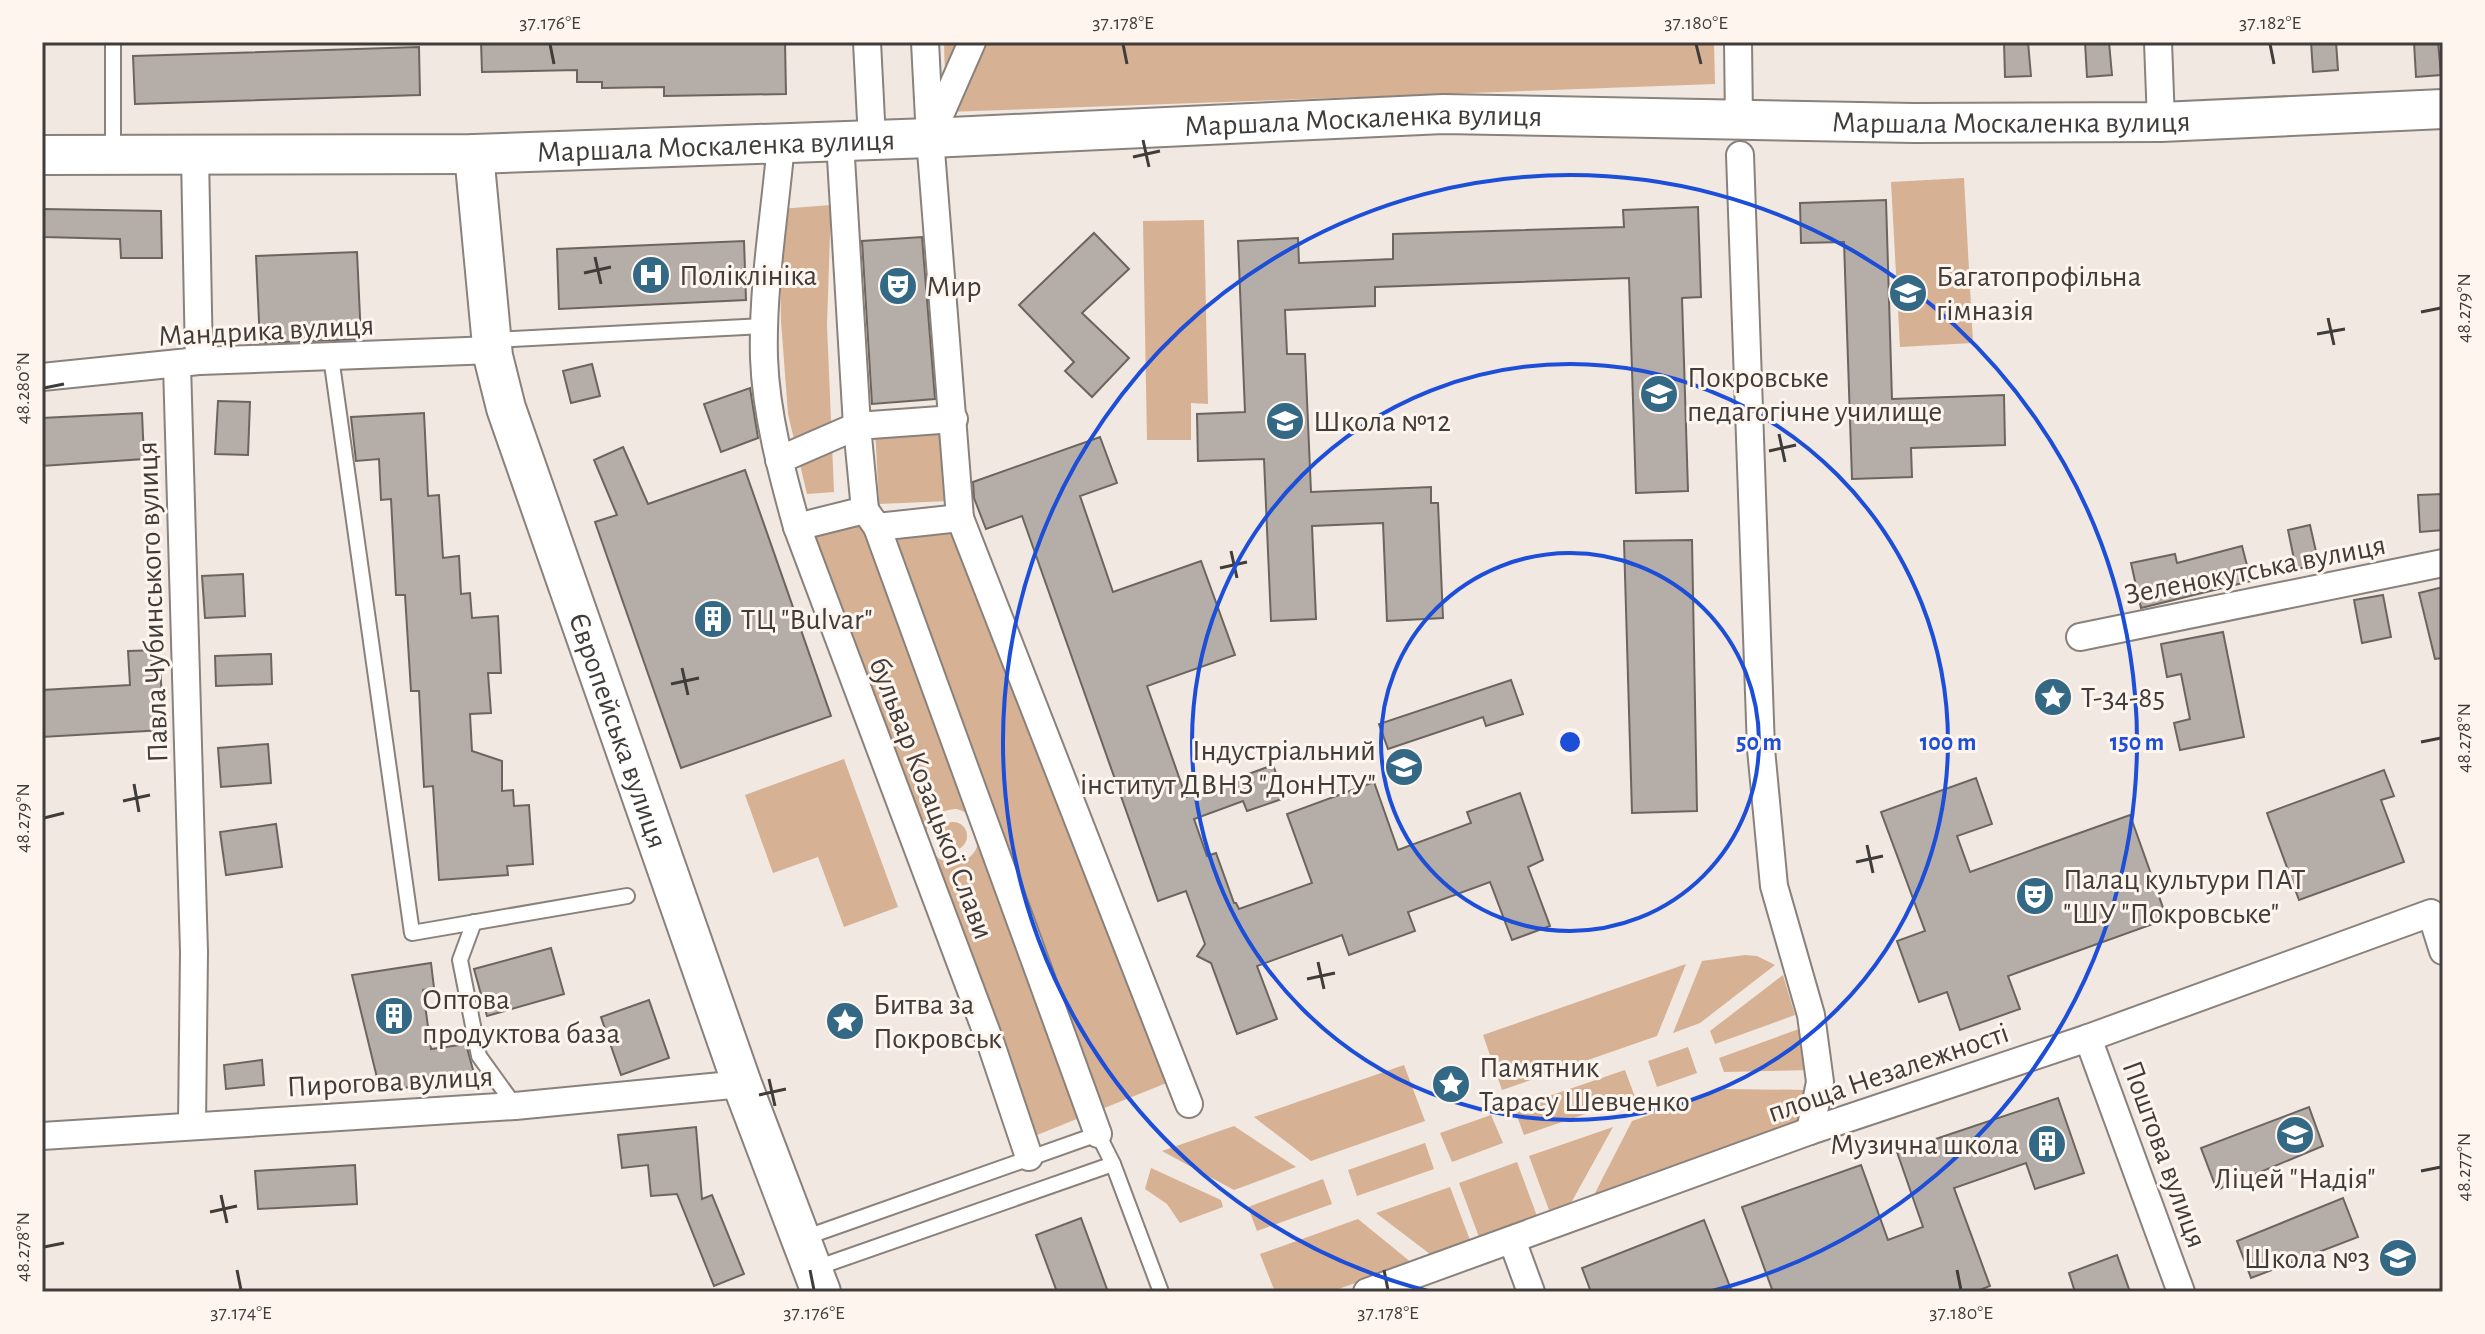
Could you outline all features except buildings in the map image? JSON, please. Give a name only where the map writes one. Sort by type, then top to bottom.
[{"type":"street","name":"бульвар Козацької Слави","points":[[867,42],[856,140],[857,426],[871,518],[1098,1134]]},
{"type":"street","points":[[925,42],[960,518],[1189,1104]]},
{"type":"street","points":[[930,138],[972,42]]},
{"type":"street","points":[[1738,42],[1761,749],[1774,886],[1811,1015],[1820,1082],[1810,1131]]},
{"type":"street","points":[[2158,42],[2161,122]]},
{"type":"street","name":"Маршала Москаленка вулиця","points":[[42,155],[474,154],[930,138],[1443,114],[1740,137],[1914,123],[2161,122],[2443,109]]},
{"type":"street","name":"бульвар Козацької Слави","points":[[781,143],[764,326],[764,362],[779,460],[797,527],[991,1044],[1029,1157]]},
{"type":"street","name":"Європейська вулиця","points":[[474,154],[492,345],[498,381],[514,434],[742,1084],[811,1267]]},
{"type":"street","name":"Павла Чубинського вулиця","points":[[192,1125],[194,952],[188,363],[195,156]]},
{"type":"street","name":"Мандрика вулиця","points":[[42,377],[188,363],[331,357],[492,345]]},
{"type":"street","points":[[779,460],[857,426],[954,419]]},
{"type":"street","points":[[797,527],[871,518],[960,518]]},
{"type":"street","name":"Зеленокутська вулиця","points":[[2080,637],[2443,563]]},
{"type":"street","name":"площа Незалежності","points":[[1367,1292],[1810,1131],[2088,1038],[2431,913],[2443,951]]},
{"type":"street","name":"Поштова вулиця","points":[[2088,1038],[2181,1292]]},
{"type":"street","name":"Пирогова вулиця","points":[[42,1136],[515,1106],[742,1084]]},
{"type":"street","points":[[1512,1240],[1531,1292]]},
{"type":"lane","points":[[113,42],[113,156]]},
{"type":"lane","points":[[492,345],[764,326]]},
{"type":"lane","points":[[331,357],[412,933],[627,896]]},
{"type":"lane","points":[[474,922],[460,960],[479,1056],[515,1106]]},
{"type":"lane","points":[[811,1267],[1029,1157],[1098,1134],[1113,1164],[1161,1292]]},
{"type":"lane","points":[[811,1267],[1113,1164]]},
{"type":"shaded area","points":[[944,42],[1714,42],[1715,84],[946,112]]},
{"type":"shaded area","points":[[1964,178],[1973,343],[1900,347],[1891,182]]},
{"type":"shaded area","points":[[831,205],[827,325],[834,492],[807,494],[788,414],[781,321],[779,209]]},
{"type":"shaded area","points":[[1204,220],[1208,404],[1191,403],[1191,440],[1147,440],[1143,221]]},
{"type":"shaded area","points":[[946,426],[949,501],[879,504],[875,429],[888,436],[931,434],[932,427]]},
{"type":"shaded area","points":[[865,510],[877,527],[960,518],[1174,1080],[1027,1139],[797,527]],"holes":[[[957,809],[970,816],[977,830],[978,842],[974,852],[958,862],[939,859],[927,839],[930,822],[939,814]]]},
{"type":"shaded area","points":[[844,759],[898,907],[844,927],[818,857],[773,873],[745,795]]},
{"type":"shaded area","points":[[953,822],[963,826],[967,836],[963,846],[953,850],[943,846],[939,836],[943,826]]},
{"type":"shaded area","points":[[1757,956],[1775,965],[1700,1023],[1673,1033],[1702,961]]},
{"type":"shaded area","points":[[1686,964],[1657,1036],[1502,1090],[1483,1035]]},
{"type":"shaded area","points":[[1783,975],[1795,1015],[1715,1044],[1710,1031]]},
{"type":"shaded area","points":[[1799,1029],[1812,1070],[1724,1072],[1719,1058]]},
{"type":"shaded area","points":[[1688,1047],[1697,1073],[1657,1087],[1648,1061]]},
{"type":"shaded area","points":[[1404,1065],[1425,1121],[1311,1161],[1254,1117]]},
{"type":"shaded area","points":[[1625,1070],[1635,1097],[1524,1135],[1514,1108]]},
{"type":"shaded area","points":[[1724,1089],[1813,1090],[1800,1119],[1785,1128],[1594,1195],[1632,1121]]},
{"type":"shaded area","points":[[1491,1115],[1503,1143],[1452,1162],[1440,1133]]},
{"type":"shaded area","points":[[1234,1126],[1296,1167],[1234,1190],[1162,1151]]},
{"type":"shaded area","points":[[1613,1127],[1571,1203],[1549,1210],[1529,1156]]},
{"type":"shaded area","points":[[1425,1143],[1434,1169],[1357,1196],[1348,1170]]},
{"type":"shaded area","points":[[1517,1162],[1537,1216],[1479,1237],[1459,1183]]},
{"type":"shaded area","points":[[1151,1168],[1221,1200],[1223,1207],[1180,1223],[1167,1204],[1145,1189]]},
{"type":"shaded area","points":[[1323,1179],[1332,1204],[1257,1231],[1248,1207]]},
{"type":"shaded area","points":[[1450,1187],[1470,1240],[1430,1254],[1376,1213]]},
{"type":"shaded area","points":[[1358,1219],[1412,1263],[1330,1292],[1275,1292],[1260,1254]]},
{"type":"place","name":"Поліклініка","points":[[651,275]]},
{"type":"place","name":"Мир","points":[[898,286]]},
{"type":"place","name":"Багатопрофільна гімназія","points":[[1908,293]]},
{"type":"place","name":"Покровське педагогічне училище","points":[[1659,394]]},
{"type":"place","name":"Школа №12","points":[[1285,421]]},
{"type":"place","name":"ТЦ \"Bulvar\"","points":[[713,619]]},
{"type":"place","name":"Т-34-85","points":[[2053,697]]},
{"type":"place","name":"Індустріальний інститут ДВНЗ \"ДонНТУ\"","points":[[1404,767]]},
{"type":"place","name":"Палац культури ПАТ \"ШУ \"Покровське\"","points":[[2035,896]]},
{"type":"place","name":"Оптова продуктова база","points":[[394,1016]]},
{"type":"place","name":"Битва за Покровськ","points":[[845,1021]]},
{"type":"place","name":"Памятник Тарасу Шевченко","points":[[1451,1084]]},
{"type":"place","name":"Ліцей \"Надія\"","points":[[2295,1135]]},
{"type":"place","name":"Музична школа","points":[[2047,1144]]},
{"type":"place","name":"Школа №3","points":[[2398,1258]]}]
